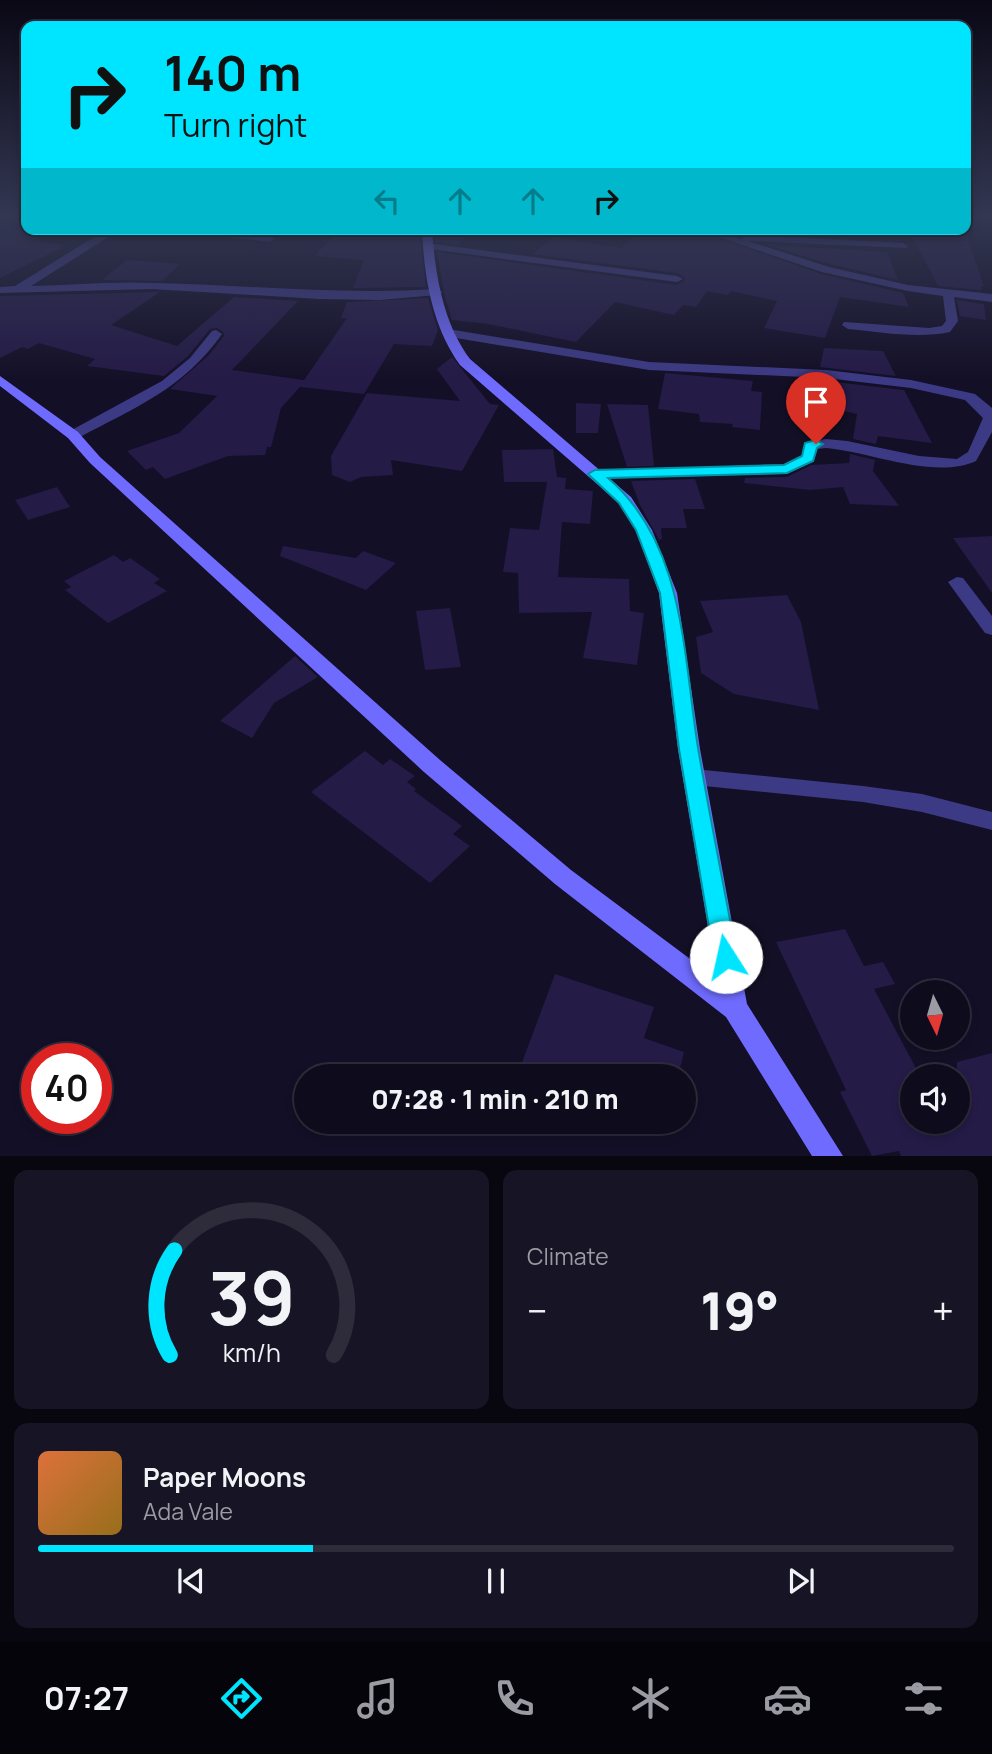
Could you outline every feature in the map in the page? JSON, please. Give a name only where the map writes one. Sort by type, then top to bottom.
[{"type":"street","points":[[17,289],[45,272]]},
{"type":"street","points":[[433,272],[448,333],[465,362],[625,500],[644,530],[668,593],[694,778],[735,1008]]},
{"type":"street","points":[[615,272],[677,279]]},
{"type":"street","points":[[834,272],[881,283],[992,298]]},
{"type":"street","points":[[0,290],[152,286],[319,295],[380,296],[437,292]]},
{"type":"street","points":[[848,325],[941,331],[949,327],[952,321],[948,293]]},
{"type":"street","points":[[448,333],[649,366],[826,374],[911,384],[970,397],[988,412],[990,418],[973,456],[967,461],[945,464],[841,445],[816,444],[810,446],[808,458],[787,469],[595,474]]},
{"type":"street","points":[[73,435],[167,384],[195,361],[216,334]]},
{"type":"street","points":[[0,380],[73,435],[95,460],[432,766],[562,877],[735,1008],[829,1156]]},
{"type":"street","points":[[973,456],[992,453]]},
{"type":"street","points":[[957,582],[992,629]]},
{"type":"street","points":[[694,778],[863,794],[922,803],[992,821]]},
{"type":"building","points":[[0,272],[12,272],[0,278]]},
{"type":"building","points":[[112,272],[172,272],[162,281],[102,280]]},
{"type":"building","points":[[359,272],[424,272],[426,287],[353,288]]},
{"type":"building","points":[[441,272],[582,272],[677,285],[685,278],[669,272],[815,272],[903,293],[909,307],[840,297],[825,338],[764,328],[777,301],[731,291],[728,295],[707,291],[696,307],[683,305],[674,315],[615,302],[576,342],[488,324],[452,320]]},
{"type":"building","points":[[864,272],[895,272],[898,280]]},
{"type":"building","points":[[931,272],[979,272],[984,287],[981,286],[981,290],[938,286]]},
{"type":"building","points":[[160,292],[111,325],[177,346],[234,297],[298,301],[232,370],[304,380],[347,318],[341,318],[347,302],[428,298],[438,330],[432,346],[394,344],[364,394],[300,387],[281,408],[271,447],[267,447],[265,455],[228,456],[165,479],[153,467],[146,470],[127,451],[179,433],[217,396],[170,389],[209,355],[224,336],[223,332],[217,328],[210,329],[188,356],[164,376],[87,366],[95,359],[39,343],[28,349],[22,347],[0,358],[0,296]]},
{"type":"building","points":[[957,300],[984,304],[986,320],[960,316]]},
{"type":"building","points":[[824,348],[883,351],[896,376],[820,367]]},
{"type":"building","points":[[452,357],[490,404],[499,405],[462,471],[391,460],[393,475],[361,477],[350,482],[332,475],[331,456],[367,393],[460,401],[437,369]]},
{"type":"building","points":[[665,373],[753,381],[751,391],[762,392],[760,430],[732,427],[733,424],[700,422],[699,414],[658,409]]},
{"type":"building","points":[[818,380],[904,390],[932,443],[878,436],[876,444],[853,439],[857,414],[838,410],[840,403],[827,401],[828,396],[815,394]]},
{"type":"building","points":[[576,403],[601,404],[598,433],[576,433]]},
{"type":"building","points":[[607,404],[648,405],[654,466],[627,467]]},
{"type":"building","points":[[553,449],[557,477],[566,478],[565,489],[593,491],[590,524],[562,522],[558,577],[629,579],[630,611],[644,613],[637,665],[583,658],[592,612],[519,613],[518,573],[503,572],[510,528],[539,530],[547,482],[504,482],[502,450]]},
{"type":"building","points":[[850,454],[875,460],[873,471],[899,506],[850,504],[843,487],[810,490],[744,483],[745,478],[787,477],[811,465],[849,463]]},
{"type":"building","points":[[695,479],[705,509],[683,509],[687,528],[661,528],[662,539],[659,540],[640,505],[631,481]]},
{"type":"building","points":[[57,487],[70,507],[28,520],[15,500]]},
{"type":"building","points":[[992,536],[992,593],[953,538]]},
{"type":"building","points":[[283,546],[356,558],[363,551],[396,563],[366,590],[280,556]]},
{"type":"building","points":[[114,555],[123,562],[130,558],[160,579],[154,583],[167,591],[108,623],[65,590],[71,587],[64,581]]},
{"type":"building","points":[[787,595],[801,622],[819,710],[734,694],[701,673],[696,637],[713,632],[700,601]]},
{"type":"building","points":[[450,608],[461,667],[425,670],[416,611]]},
{"type":"building","points":[[295,656],[318,677],[274,703],[252,738],[220,721]]},
{"type":"building","points":[[365,751],[383,765],[390,759],[415,776],[407,782],[416,789],[414,791],[462,826],[453,834],[470,846],[430,883],[311,792]]},
{"type":"building","points":[[845,929],[864,966],[883,962],[895,984],[874,989],[900,1038],[900,1050],[906,1050],[914,1064],[900,1064],[900,1134],[970,1134],[970,1064],[957,1062],[992,1053],[992,1156],[901,1156],[899,1151],[872,1156],[840,1092],[846,1090],[776,942]]},
{"type":"building","points":[[555,974],[654,1007],[644,1038],[684,1052],[681,1064],[521,1064]]},
{"type":"route","points":[[726,957],[689,749],[668,593],[644,530],[625,500],[595,474],[787,469],[808,458],[810,446],[816,444]]}]
